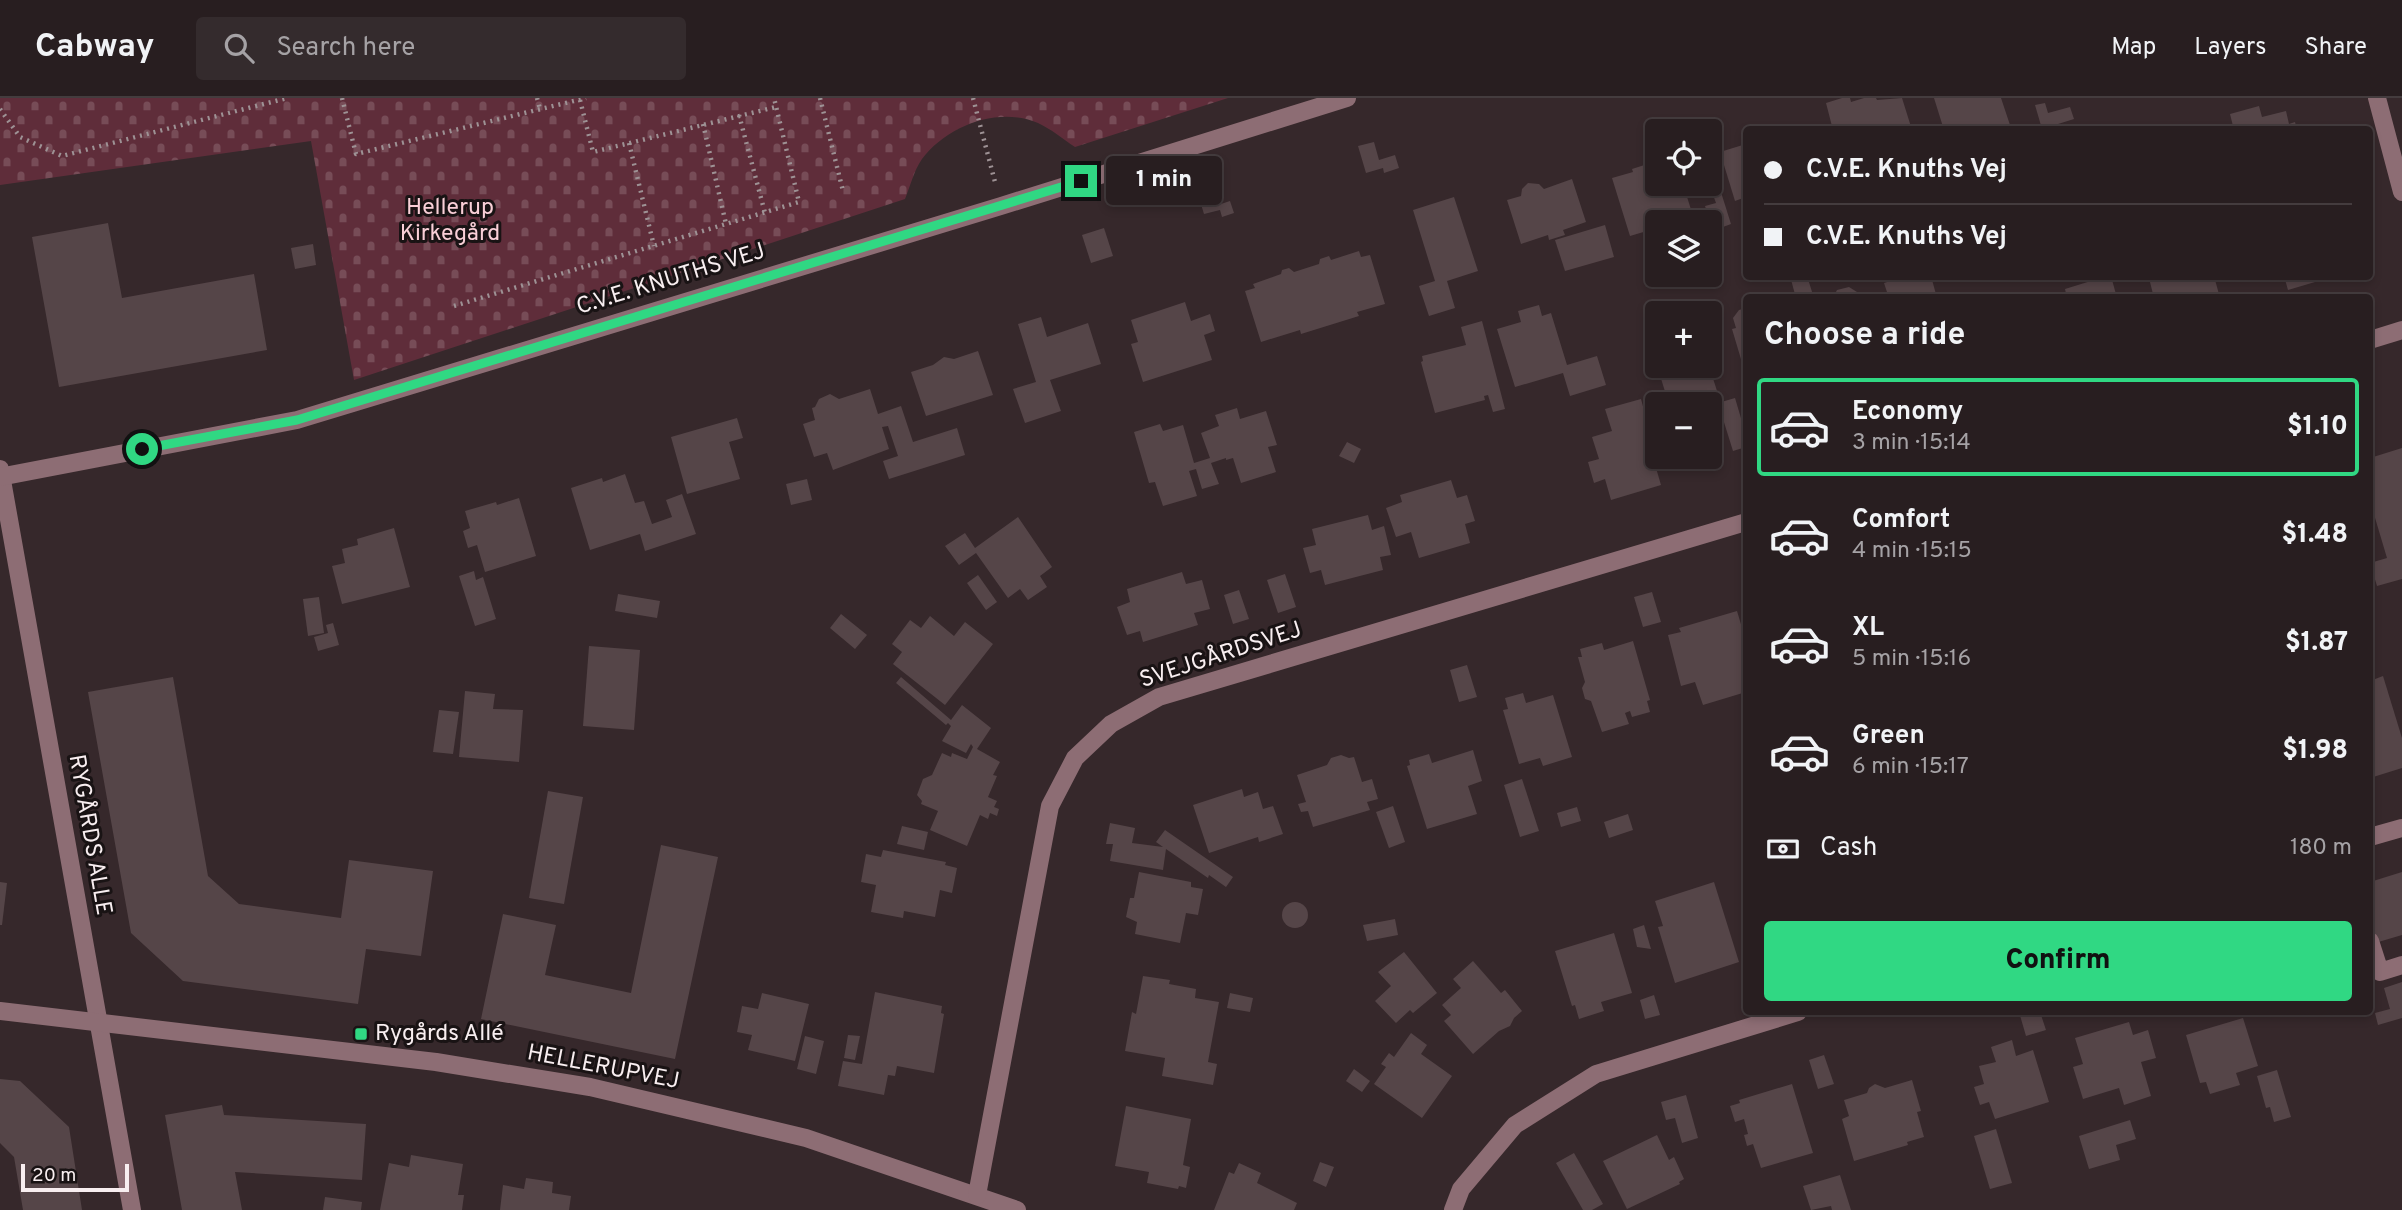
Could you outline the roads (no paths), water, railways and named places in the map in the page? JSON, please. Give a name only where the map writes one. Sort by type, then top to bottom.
[{"type":"street","name":"C.V.E. KNUTHS VEJ","points":[[0,474],[297,420],[1346,98]]},
{"type":"street","points":[[2377,98],[2402,192]]},
{"type":"street","points":[[2373,339],[2402,330]]},
{"type":"street","name":"RYGÅRDS ALLE","points":[[0,474],[132,1210]]},
{"type":"street","name":"SVEJGÅRDSVEJ","points":[[977,1195],[1050,806],[1076,758],[1111,724],[1159,697],[1743,523]]},
{"type":"street","points":[[2373,836],[2402,828]]},
{"type":"street","points":[[2373,951],[2380,972],[2402,965]]},
{"type":"street","name":"HELLERUPVEJ","points":[[0,1011],[436,1062],[590,1087],[806,1138],[1017,1210]]},
{"type":"street","points":[[1452,1210],[1461,1189],[1515,1125],[1596,1074],[1788,1015]]},
{"type":"place","name":"Rygårds Allé","points":[[361,1034]]},
{"type":"park label","name":"Hellerup Kirkegård","points":[[450,221]]}]
